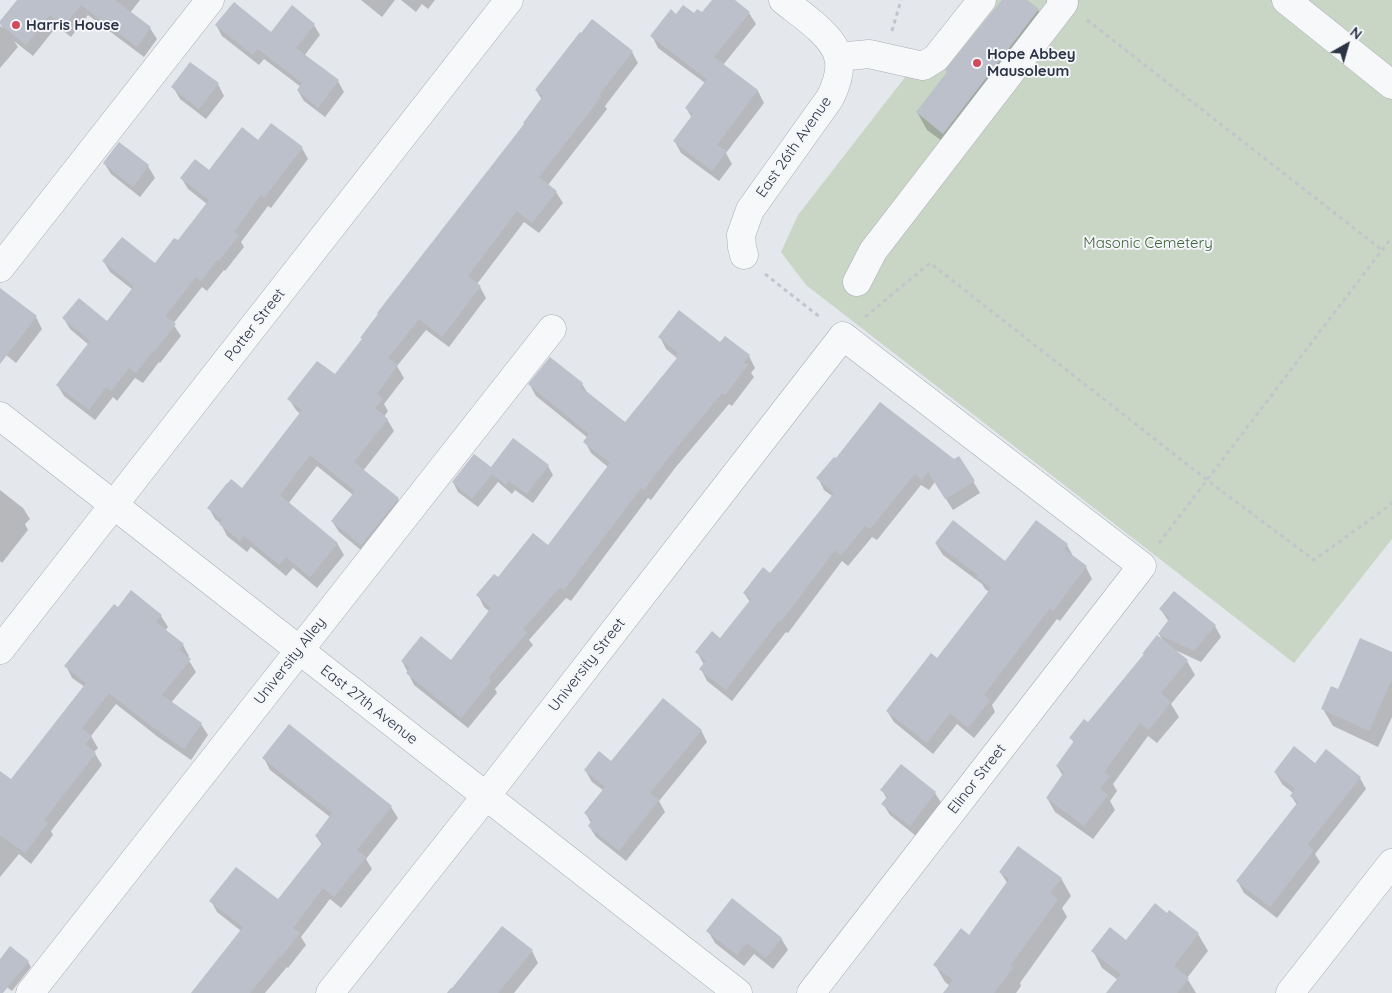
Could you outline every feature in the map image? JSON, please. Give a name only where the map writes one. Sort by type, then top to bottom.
[{"type":"street","points":[[0,268],[210,0]]},
{"type":"street","name":"Potter Street","points":[[0,650],[510,0]]},
{"type":"street","points":[[783,0],[822,32],[833,45],[838,57],[869,54],[923,66],[936,58],[982,0]]},
{"type":"street","points":[[1286,0],[1392,85]]},
{"type":"street","points":[[857,282],[874,251],[1065,1]]},
{"type":"street","name":"East 26th Avenue","points":[[744,255],[741,235],[750,210],[830,98],[836,84],[838,57]]},
{"type":"street","name":"University Alley","points":[[30,993],[552,329]]},
{"type":"street","points":[[843,336],[1142,566]]},
{"type":"street","name":"University Street","points":[[330,993],[486,796],[843,336]]},
{"type":"street","name":"East 27th Avenue","points":[[0,416],[738,993]]},
{"type":"street","name":"Elinor Street","points":[[811,993],[1142,566]]},
{"type":"street","points":[[1290,993],[1392,863]]},
{"type":"path","points":[[1065,1],[1382,250]]},
{"type":"path","points":[[1142,566],[1392,237]]},
{"type":"path","points":[[744,255],[843,336],[930,263],[1207,480],[1314,560],[1392,502]]},
{"type":"green space","name":"Masonic Cemetery","points":[[965,0],[1392,0],[1392,539],[1294,663],[806,285],[781,252],[798,215]]},
{"type":"building","points":[[17,0],[115,0],[151,27],[137,47],[81,5],[64,26],[50,15],[26,45],[0,24],[0,21]]},
{"type":"building","points":[[712,0],[735,0],[750,12],[714,57],[758,90],[717,145],[727,151],[712,171],[673,141],[693,114],[685,108],[707,79],[650,36],[671,9],[676,14],[683,5],[694,13],[697,9],[702,12]]},
{"type":"building","name":"Hope Abbey Mausoleum","points":[[1002,0],[1027,0],[1039,9],[943,134],[916,112],[947,72],[945,70]]},
{"type":"building","points":[[234,2],[271,32],[292,5],[315,24],[296,48],[339,80],[318,108],[297,90],[302,83],[258,49],[253,55],[215,25]]},
{"type":"building","points":[[592,19],[633,51],[599,95],[601,97],[539,177],[557,191],[532,223],[517,211],[468,276],[481,286],[442,337],[419,319],[388,358],[398,365],[377,394],[383,399],[375,408],[388,419],[354,462],[399,498],[361,545],[331,521],[355,491],[310,455],[280,495],[338,543],[310,577],[286,557],[279,565],[244,536],[240,541],[219,524],[222,520],[207,508],[231,479],[242,488],[302,410],[287,399],[317,361],[335,374],[362,339],[360,338],[377,313],[524,124],[543,96],[535,90]]},
{"type":"building","points":[[190,62],[219,83],[199,109],[171,87]]},
{"type":"building","points":[[271,123],[303,147],[264,198],[261,195],[234,232],[239,235],[219,261],[217,260],[201,281],[196,277],[165,316],[176,324],[153,353],[136,373],[129,368],[111,391],[106,387],[89,410],[56,385],[90,341],[62,318],[79,298],[107,321],[134,286],[102,261],[122,237],[155,263],[174,238],[178,240],[209,200],[180,178],[195,159],[209,170],[242,127],[258,140]]},
{"type":"building","points":[[119,142],[149,165],[133,187],[103,163]]},
{"type":"building","points":[[0,288],[37,316],[0,364]]},
{"type":"building","points":[[679,310],[720,342],[725,336],[750,355],[744,362],[748,365],[725,395],[722,393],[644,490],[641,488],[564,590],[560,587],[523,629],[527,633],[488,678],[491,681],[461,718],[406,673],[410,668],[401,661],[421,636],[451,660],[491,608],[476,595],[494,574],[498,577],[533,533],[548,545],[610,463],[583,442],[589,434],[528,384],[550,357],[583,383],[581,387],[625,422],[677,358],[675,357],[678,353],[658,337]]},
{"type":"building","points":[[880,402],[954,459],[959,456],[975,481],[945,499],[928,472],[922,480],[915,474],[870,529],[865,526],[841,556],[835,550],[781,622],[779,621],[726,690],[699,669],[706,661],[695,652],[712,631],[720,638],[751,599],[743,593],[763,567],[770,573],[834,493],[816,478],[834,457],[836,458]]},
{"type":"building","points":[[513,438],[549,465],[527,494],[509,481],[506,485],[492,474],[472,499],[452,482],[474,454],[491,467]]},
{"type":"building","points":[[953,520],[1005,561],[1036,520],[1068,544],[1064,549],[1087,566],[1053,611],[1050,608],[984,695],[990,700],[968,728],[950,713],[927,743],[886,711],[931,653],[937,658],[991,588],[977,577],[978,575],[935,543]]},
{"type":"building","points":[[131,590],[162,615],[156,622],[184,644],[179,650],[191,659],[162,695],[202,723],[184,749],[109,693],[82,728],[92,736],[85,744],[96,753],[44,820],[48,823],[25,853],[0,835],[0,771],[11,779],[86,683],[64,666],[114,604],[118,607]]},
{"type":"building","points":[[1174,591],[1216,625],[1194,651],[1158,634],[1170,618],[1159,609]]},
{"type":"building","points":[[1157,635],[1188,660],[1161,693],[1171,702],[1149,730],[1140,723],[1104,772],[1110,776],[1100,789],[1108,795],[1084,826],[1046,798],[1064,772],[1056,766],[1074,741],[1069,738],[1084,719],[1088,722],[1144,654],[1142,654]]},
{"type":"building","points":[[1360,638],[1392,652],[1392,679],[1369,731],[1321,709],[1331,686],[1338,689]]},
{"type":"building","points":[[663,698],[702,730],[650,793],[659,800],[619,851],[588,826],[592,820],[584,813],[605,787],[584,770],[599,751],[611,761]]},
{"type":"building","points":[[289,724],[392,806],[357,850],[366,857],[334,897],[323,888],[293,928],[300,933],[250,993],[191,993],[243,927],[209,901],[236,867],[278,899],[323,842],[315,836],[332,813],[262,758]]},
{"type":"building","points":[[1294,746],[1315,763],[1326,749],[1361,777],[1307,845],[1314,850],[1270,907],[1236,881],[1298,802],[1290,796],[1295,789],[1274,772]]},
{"type":"building","points":[[901,764],[936,792],[910,826],[881,804],[888,796],[880,790]]},
{"type":"building","points":[[1018,846],[1062,878],[1050,893],[1058,899],[1010,966],[1013,968],[994,993],[943,993],[953,980],[933,965],[961,928],[969,935],[1009,879],[999,872]]},
{"type":"building","points":[[732,898],[782,938],[766,958],[747,943],[737,955],[706,931]]},
{"type":"building","points":[[1155,903],[1167,913],[1169,910],[1199,933],[1174,966],[1189,978],[1177,993],[1106,993],[1121,974],[1091,951],[1110,927],[1126,940]]},
{"type":"building","points":[[502,926],[533,950],[498,993],[448,993]]},
{"type":"building","points":[[10,946],[29,961],[3,993],[0,993],[0,959]]},
{"type":"place","name":"Harris House","points":[[16,25]]},
{"type":"place","name":"Hope Abbey Mausoleum","points":[[977,63]]}]
